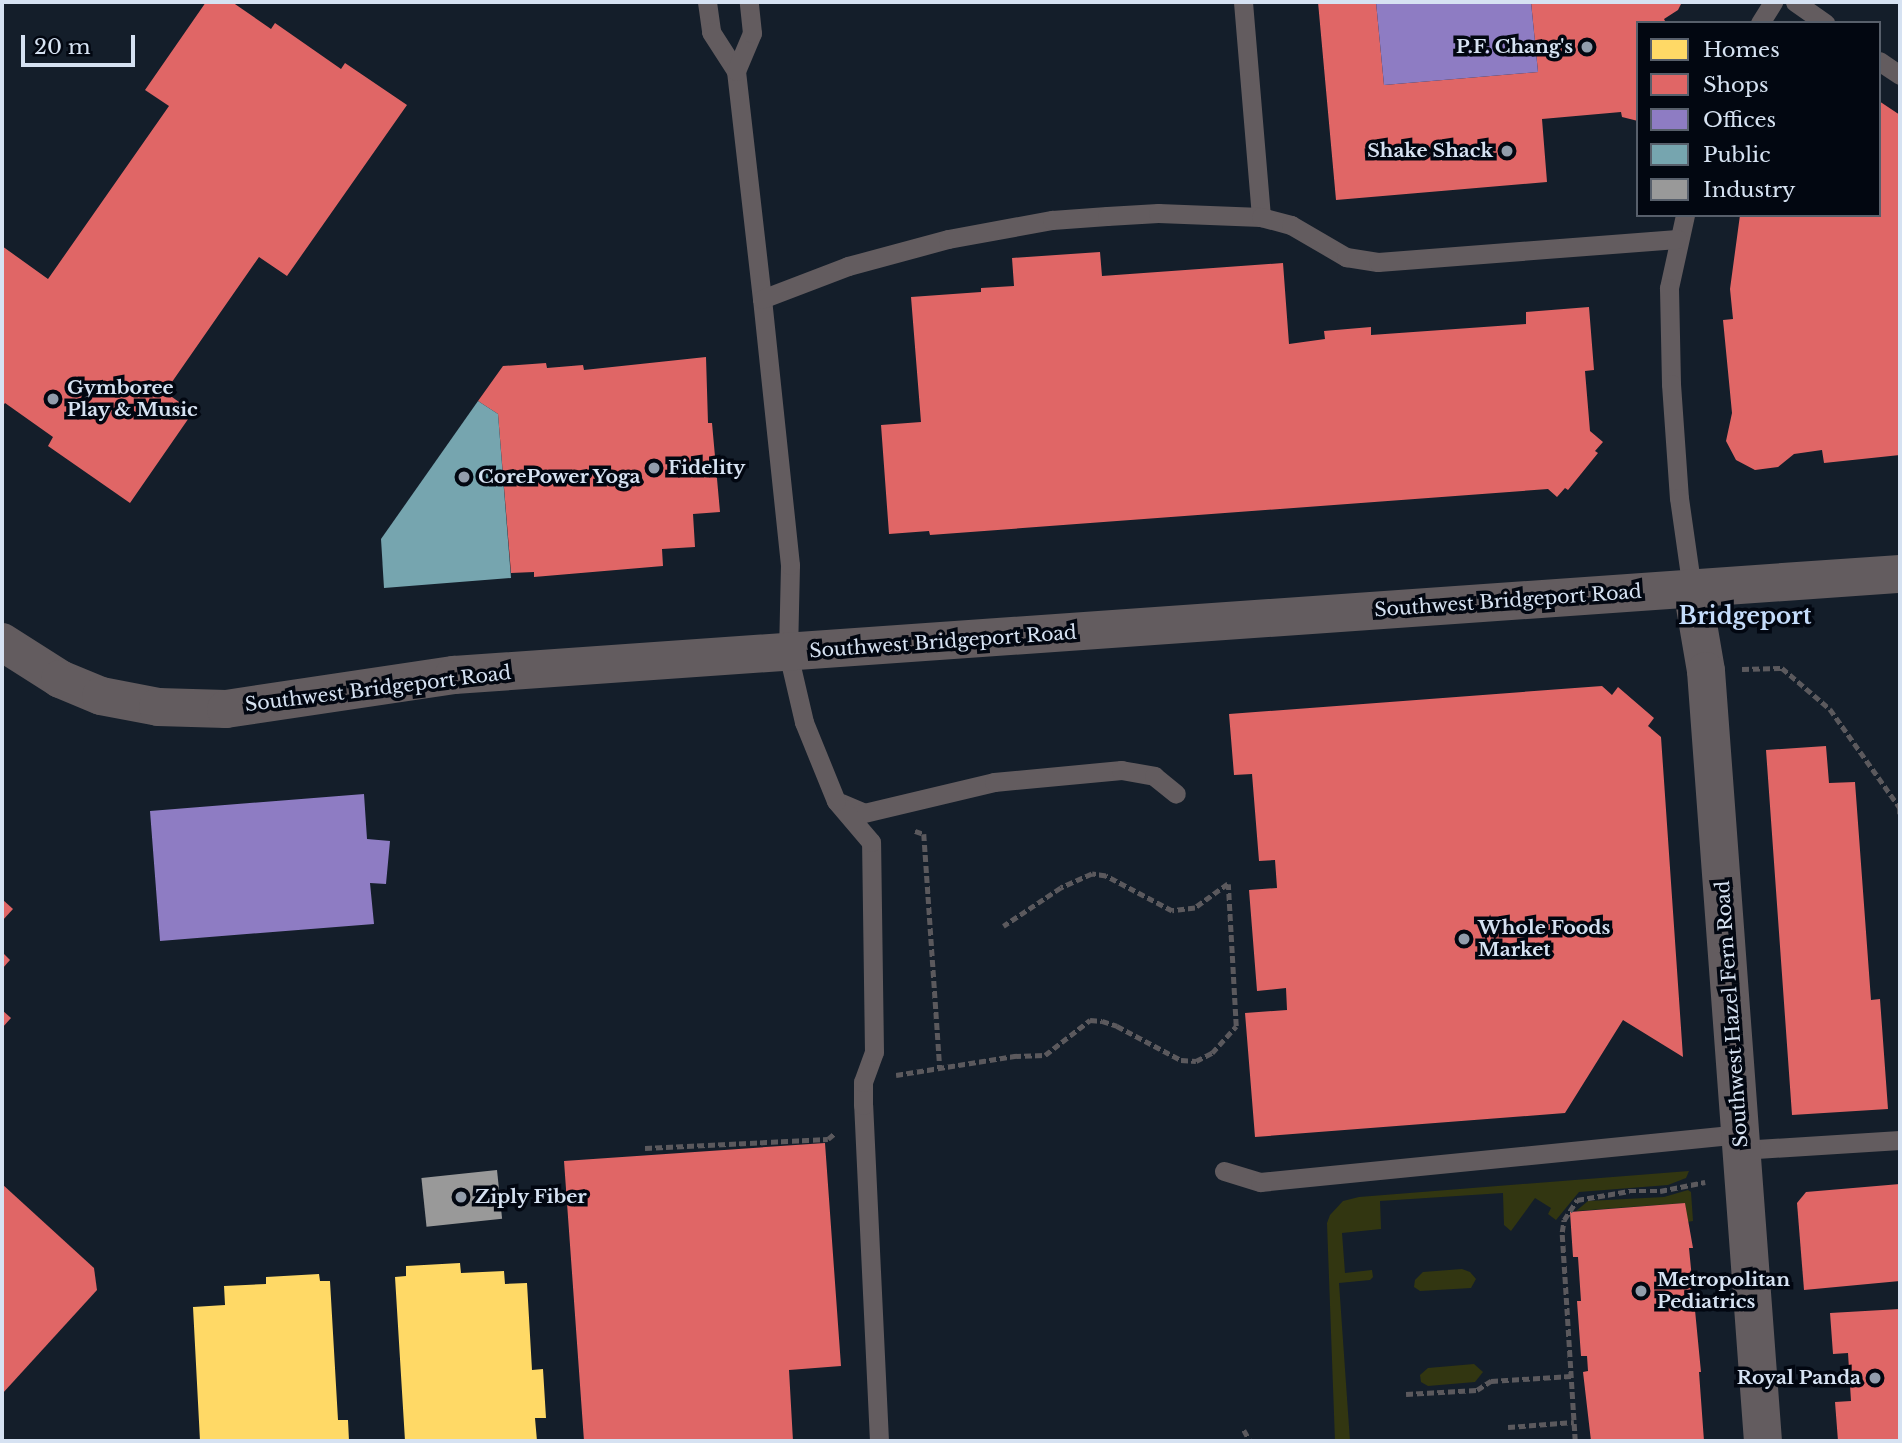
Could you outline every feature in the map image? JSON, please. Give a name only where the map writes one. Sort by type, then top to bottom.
[{"type":"street","name":"Southwest Bridgeport Road","points":[[2,642],[60,679],[101,696],[158,707],[226,709],[454,675],[1900,574]]},
{"type":"street","name":"Southwest Hazel Fern Road","points":[[1692,589],[1706,671],[1763,1441]]},
{"type":"lane","points":[[707,2],[711,32],[736,71],[790,565],[788,653],[804,722],[836,801],[871,842],[874,1052],[863,1082],[863,1105],[879,1441]]},
{"type":"lane","points":[[736,71],[752,33],[749,2]]},
{"type":"lane","points":[[1242,2],[1261,216]]},
{"type":"lane","points":[[1761,21],[1773,2]]},
{"type":"lane","points":[[1795,2],[1822,21]]},
{"type":"lane","points":[[1881,62],[1900,75]]},
{"type":"lane","points":[[762,299],[848,266],[948,239],[1052,220],[1158,213],[1261,216],[1291,225],[1346,257],[1378,262],[1678,239]]},
{"type":"lane","points":[[1684,217],[1669,288],[1671,384],[1679,498],[1692,589]]},
{"type":"lane","points":[[836,801],[864,813],[994,782],[1121,770],[1154,776],[1176,794]]},
{"type":"lane","points":[[1224,1171],[1260,1182],[1742,1155],[1900,1140]]},
{"type":"path","points":[[1706,671],[1782,668],[1830,709],[1900,808],[1900,814]]},
{"type":"path","points":[[891,807],[899,824],[923,834],[940,1067]]},
{"type":"path","points":[[646,1148],[828,1139],[891,1077],[940,1067],[1045,1055],[1090,1020],[1117,1026],[1181,1060],[1196,1061],[1212,1054],[1236,1026],[1228,884],[1195,908],[1172,911],[1106,876],[1092,874],[1061,888],[1004,926]]},
{"type":"path","points":[[1575,1441],[1562,1231],[1564,1220],[1577,1200],[1629,1191],[1660,1191],[1690,1183],[1742,1155]]},
{"type":"path","points":[[1406,1394],[1476,1390],[1491,1381],[1571,1376]]},
{"type":"path","points":[[1508,1427],[1574,1422]]},
{"type":"path","points":[[1244,1430],[1250,1441]]},
{"type":"green space","points":[[1689,1171],[1686,1178],[1668,1185],[1579,1192],[1556,1220],[1548,1214],[1551,1208],[1535,1198],[1511,1231],[1504,1225],[1503,1193],[1380,1201],[1381,1229],[1342,1233],[1345,1273],[1372,1270],[1373,1277],[1370,1280],[1339,1283],[1350,1441],[1335,1441],[1327,1223],[1330,1215],[1343,1201],[1359,1197]]},
{"type":"green space","points":[[1688,1190],[1691,1192],[1693,1221],[1687,1222],[1685,1203],[1576,1211],[1588,1201],[1664,1197]]},
{"type":"green space","points":[[1462,1269],[1470,1272],[1476,1279],[1471,1288],[1420,1291],[1414,1287],[1415,1280],[1423,1272]]},
{"type":"green space","points":[[1474,1364],[1483,1372],[1475,1382],[1428,1386],[1421,1382],[1420,1375],[1428,1368]]},
{"type":"building: Homes","points":[[460,1263],[461,1273],[504,1271],[505,1284],[527,1283],[532,1370],[543,1369],[546,1418],[535,1418],[537,1441],[405,1441],[395,1277],[406,1276],[406,1266]]},
{"type":"building: Homes","points":[[319,1274],[320,1281],[330,1281],[338,1420],[348,1420],[349,1441],[200,1441],[193,1307],[225,1305],[224,1286],[266,1284],[266,1277]]},
{"type":"building: Shops","points":[[206,2],[232,2],[271,29],[275,23],[341,69],[345,63],[407,105],[287,276],[259,257],[165,392],[193,412],[130,503],[48,446],[53,437],[5,403],[2,407],[2,246],[48,279],[169,106],[145,90]]},
{"type":"building: Shops","points":[[1318,2],[1376,2],[1384,85],[1538,72],[1531,2],[1682,2],[1678,10],[1664,19],[1665,21],[1636,21],[1636,120],[1622,117],[1621,112],[1542,119],[1547,182],[1336,200]]},
{"type":"building: Shops","points":[[1881,102],[1900,115],[1900,455],[1824,463],[1822,450],[1794,454],[1778,467],[1755,470],[1736,460],[1726,441],[1732,413],[1723,320],[1733,319],[1730,289],[1740,217],[1881,217]]},
{"type":"building: Shops","points":[[1100,252],[1102,276],[1283,263],[1289,344],[1325,339],[1324,331],[1371,327],[1371,335],[1526,324],[1526,312],[1589,307],[1594,370],[1585,371],[1590,431],[1603,442],[1595,451],[1598,453],[1568,490],[1565,488],[1557,497],[1548,489],[930,535],[929,531],[889,534],[881,425],[921,422],[911,297],[981,292],[981,288],[1014,286],[1012,258]]},
{"type":"building: Shops","points":[[706,357],[708,423],[712,423],[720,512],[693,514],[695,547],[662,549],[663,566],[534,577],[534,572],[511,573],[498,414],[478,401],[503,366],[546,363],[547,368],[583,365],[584,370]]},
{"type":"building: Shops","name":"Whole Foods Market","points":[[1602,686],[1612,695],[1618,687],[1654,718],[1648,726],[1661,737],[1683,1057],[1623,1020],[1565,1113],[1255,1137],[1245,1013],[1287,1010],[1286,988],[1257,991],[1249,890],[1277,888],[1275,860],[1259,861],[1252,774],[1234,775],[1229,714]]},
{"type":"building: Shops","points":[[1826,746],[1829,783],[1855,782],[1871,1000],[1880,999],[1888,1109],[1792,1115],[1766,750]]},
{"type":"building: Shops","points":[[2,899],[13,909],[2,921]]},
{"type":"building: Shops","points":[[2,952],[10,960],[2,969]]},
{"type":"building: Shops","points":[[2,1010],[11,1018],[2,1028]]},
{"type":"building: Shops","points":[[825,1143],[841,1366],[789,1370],[793,1441],[584,1441],[564,1161]]},
{"type":"building: Shops","points":[[2,1184],[94,1268],[97,1290],[2,1394]]},
{"type":"building: Shops","points":[[1900,1184],[1900,1281],[1804,1290],[1797,1203],[1806,1192]]},
{"type":"building: Shops","points":[[1685,1203],[1693,1248],[1689,1248],[1701,1372],[1704,1441],[1591,1441],[1583,1372],[1588,1371],[1587,1356],[1581,1356],[1577,1301],[1581,1301],[1578,1257],[1573,1257],[1570,1212]]},
{"type":"building: Shops","name":"Royal Panda","points":[[1900,1309],[1900,1441],[1838,1441],[1835,1402],[1851,1401],[1848,1353],[1833,1354],[1830,1313]]},
{"type":"building: Offices","points":[[1376,2],[1531,2],[1538,72],[1384,85]]},
{"type":"building: Offices","points":[[364,794],[367,839],[390,841],[386,884],[370,883],[374,924],[160,941],[150,811]]},
{"type":"building: Public","name":"CorePower Yoga","points":[[478,401],[498,414],[511,578],[384,588],[381,539]]},
{"type":"building: Industry","name":"Ziply Fiber","points":[[497,1170],[502,1219],[427,1227],[421,1178]]},
{"type":"place","name":"P.F. Chang's","points":[[1587,47]]},
{"type":"place","name":"Shake Shack","points":[[1507,151]]},
{"type":"place","name":"Gymboree Play & Music","points":[[53,399]]},
{"type":"place","name":"Fidelity","points":[[654,468]]},
{"type":"place","name":"CorePower Yoga","points":[[464,477]]},
{"type":"place","name":"Whole Foods Market","points":[[1464,939]]},
{"type":"place","name":"Ziply Fiber","points":[[461,1197]]},
{"type":"place","name":"Metropolitan Pediatrics","points":[[1641,1291]]},
{"type":"place","name":"Royal Panda","points":[[1875,1378]]},
{"type":"district","name":"Bridgeport","points":[[1745,616]]}]
